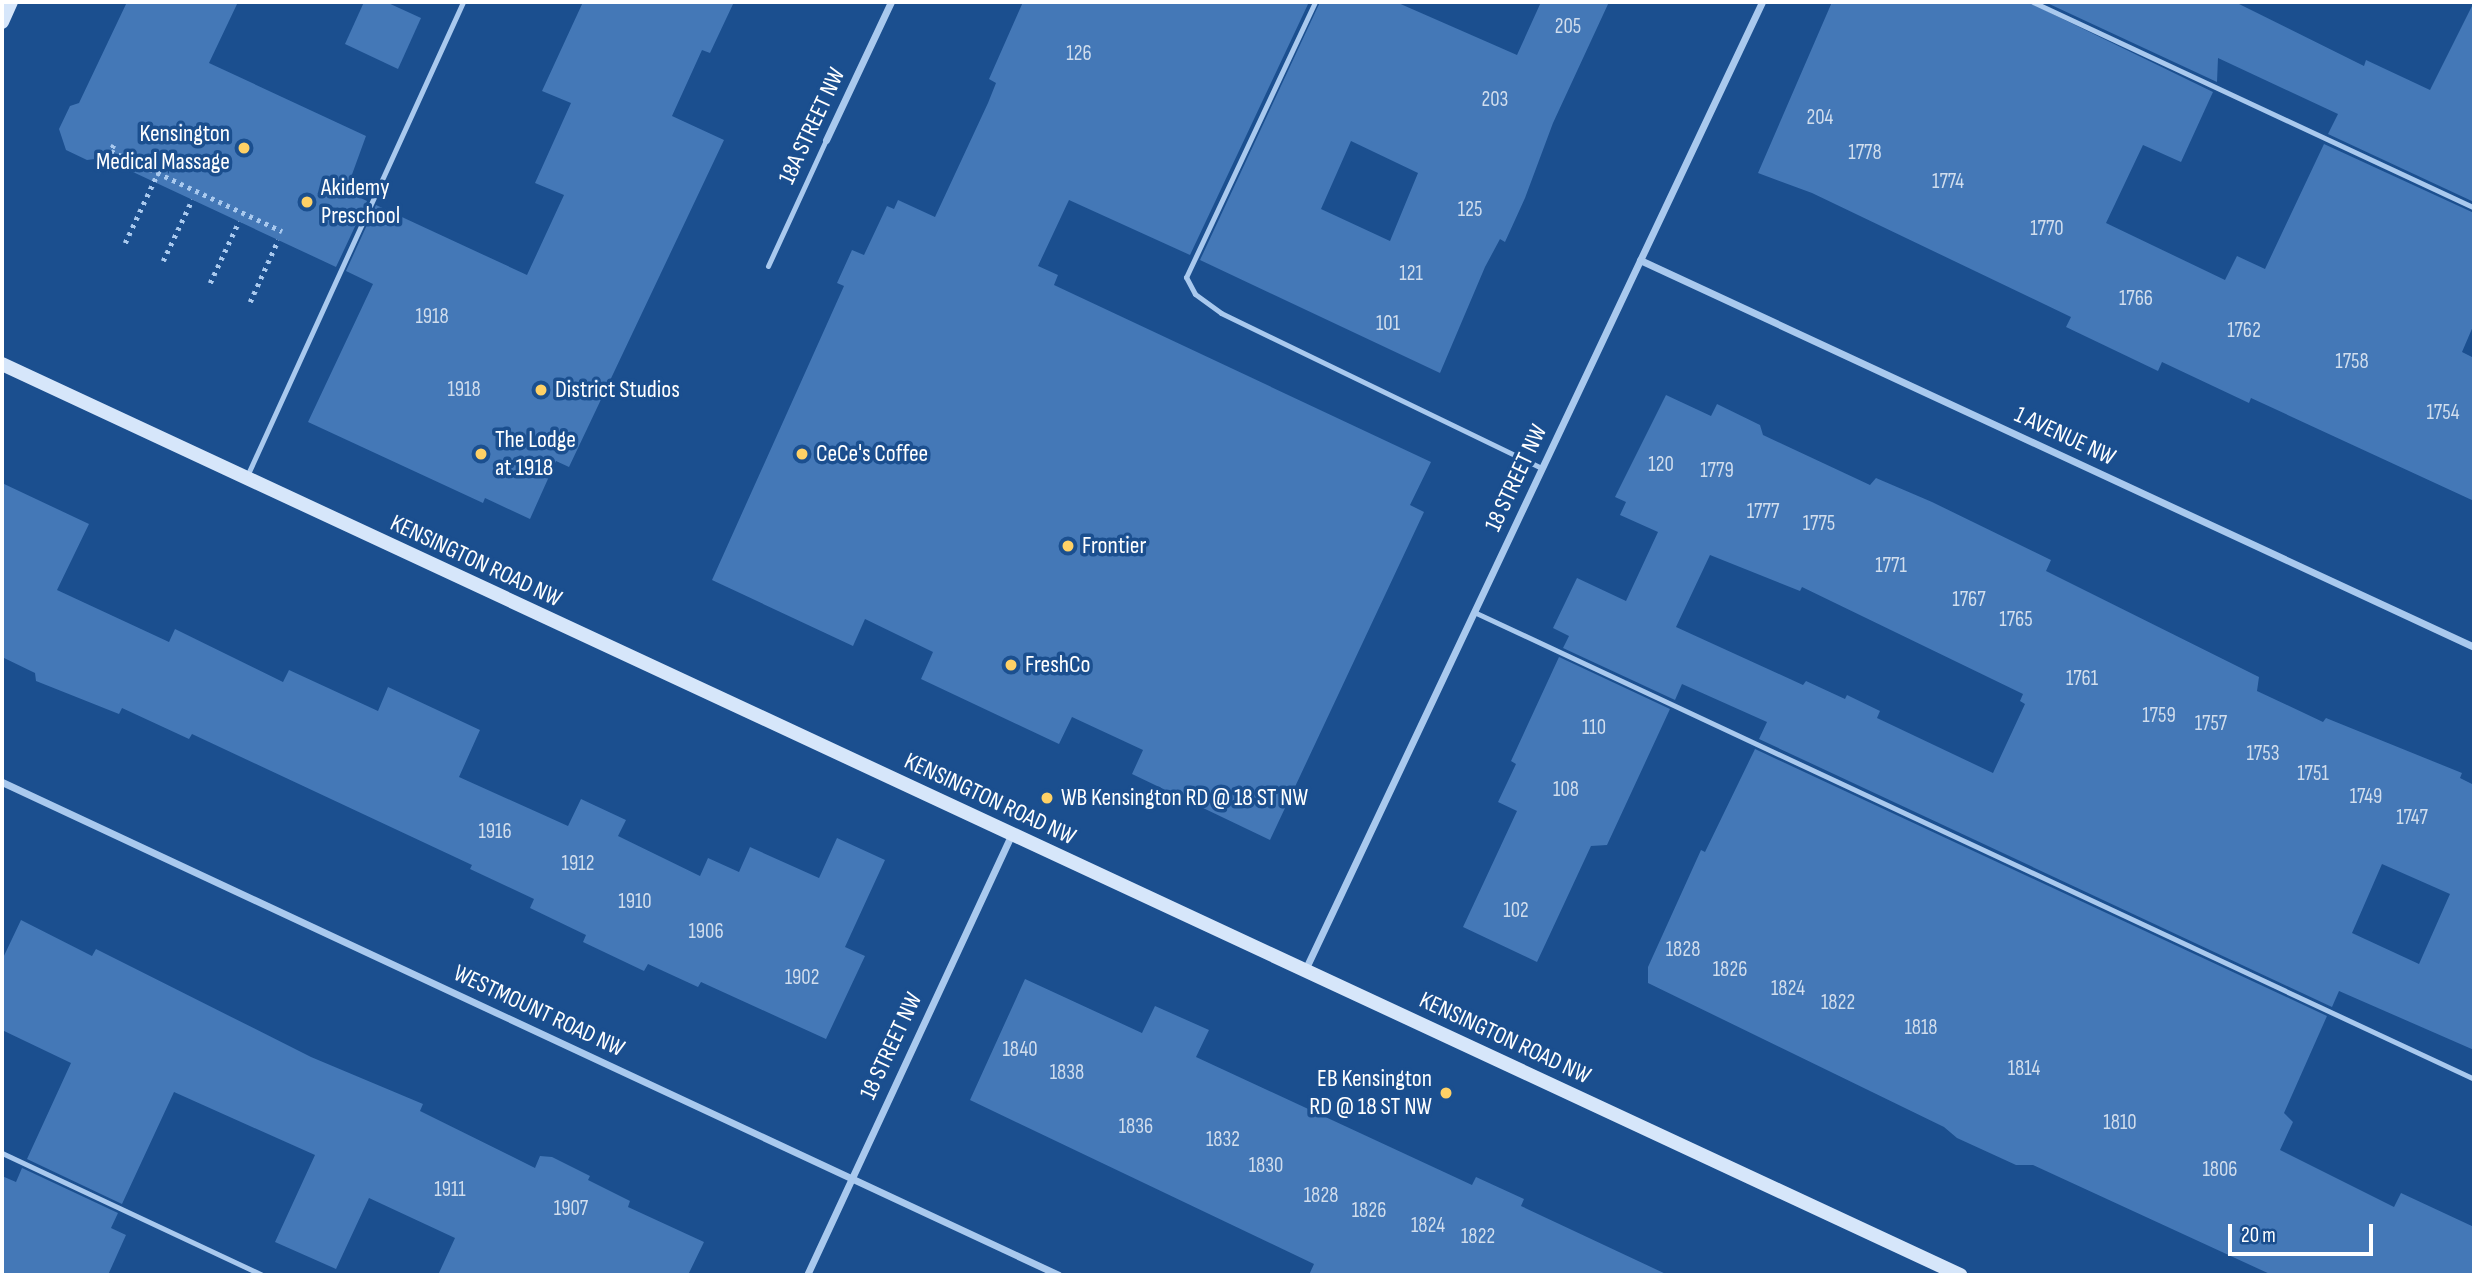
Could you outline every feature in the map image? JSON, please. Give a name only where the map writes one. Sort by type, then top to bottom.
[{"type":"street","points":[[2,22],[11,2]]},
{"type":"street","name":"18A STREET NW","points":[[826,140],[891,2]]},
{"type":"street","name":"18 STREET NW","points":[[1305,970],[1762,2]]},
{"type":"street","name":"1 AVENUE NW","points":[[1640,260],[2474,647]]},
{"type":"street","name":"KENSINGTON ROAD NW","points":[[2,364],[1961,1275]]},
{"type":"street","name":"WESTMOUNT ROAD NW","points":[[2,782],[1059,1275]]},
{"type":"street","name":"18 STREET NW","points":[[807,1275],[1012,834]]},
{"type":"lane","points":[[246,479],[463,2]]},
{"type":"lane","points":[[1315,2],[1186,277],[1195,294],[1221,313],[1542,468]]},
{"type":"lane","points":[[2033,2],[2474,208]]},
{"type":"lane","name":"18A STREET NW","points":[[768,266],[826,140]]},
{"type":"lane","points":[[1474,612],[2474,1079]]},
{"type":"lane","points":[[2,1153],[262,1275]]},
{"type":"path","points":[[114,145],[111,151],[282,231]]},
{"type":"path","points":[[136,163],[138,156]]},
{"type":"path","points":[[125,243],[161,166]]},
{"type":"path","points":[[163,261],[192,200]]},
{"type":"path","points":[[210,283],[239,221]]},
{"type":"path","points":[[250,302],[278,240]]},
{"type":"building","points":[[127,2],[238,2],[209,63],[366,136],[346,191],[367,201],[336,267],[103,158],[87,160],[66,150],[59,129],[70,106],[79,103]]},
{"type":"building","points":[[364,2],[386,2],[421,18],[398,69],[345,44]]},
{"type":"building","points":[[583,2],[734,2],[710,53],[702,50],[672,116],[724,140],[569,467],[556,461],[530,519],[485,498],[483,503],[308,422],[373,284],[346,271],[376,205],[527,275],[564,195],[535,183],[571,103],[542,91]]},
{"type":"building","name":"Frontier","points":[[1023,2],[1309,2],[1190,255],[1069,200],[1038,266],[1058,275],[1054,285],[1431,462],[1410,505],[1424,512],[1270,840],[1132,774],[1143,750],[1072,717],[1059,744],[921,679],[933,652],[865,619],[853,646],[712,580],[844,286],[837,283],[852,250],[864,255],[887,206],[894,209],[898,200],[935,217],[988,103],[996,83],[989,79]]},
{"type":"building","points":[[1320,2],[1396,2],[1517,55],[1541,2],[1609,2],[1553,123],[1505,242],[1500,239],[1485,267],[1440,373],[1200,260]],"holes":[[[1351,141],[1418,173],[1390,241],[1321,209]]]},
{"type":"building","points":[[1832,2],[2028,2],[2213,92],[2181,162],[2143,145],[2106,223],[2225,280],[2237,256],[2265,269],[2324,144],[2474,213],[2474,324],[2462,352],[2474,358],[2474,501],[2251,398],[2249,403],[2162,362],[2158,371],[2066,327],[2071,317],[1812,193],[1758,173]]},
{"type":"building","points":[[2045,2],[2235,2],[2364,66],[2366,60],[2430,90],[2474,2],[2474,202],[2328,134],[2338,114],[2218,58],[2217,82]]},
{"type":"building","points":[[1666,395],[1711,416],[1717,404],[1760,425],[1763,435],[1870,485],[1876,478],[2051,560],[2046,571],[2259,677],[2257,691],[2323,722],[2326,718],[2462,773],[2460,778],[2474,785],[2474,1050],[2339,991],[2332,1007],[1759,739],[1767,722],[1682,684],[1675,700],[1563,648],[1569,636],[1553,628],[1577,578],[1626,601],[1658,532],[1620,515],[1626,502],[1615,497]],"holes":[[[1710,555],[1800,591],[1802,587],[2023,694],[2020,701],[2025,704],[1993,773],[1877,718],[1880,711],[1847,695],[1845,699],[1806,681],[1803,685],[1676,627]],[[2382,864],[2450,894],[2419,964],[2352,933]]]},
{"type":"building","points":[[2,483],[89,524],[57,590],[169,642],[175,629],[283,682],[289,670],[378,711],[388,687],[480,730],[459,777],[568,826],[581,799],[626,820],[618,836],[700,876],[708,858],[739,872],[750,847],[819,878],[837,838],[885,860],[845,947],[865,956],[826,1039],[701,982],[698,987],[648,964],[644,971],[583,942],[586,935],[530,908],[534,899],[470,869],[472,865],[192,734],[189,739],[122,708],[119,714],[36,681],[35,673],[2,657]]},
{"type":"building","points":[[1559,657],[1670,709],[1607,845],[1591,846],[1537,962],[1463,927],[1517,811],[1498,802],[1516,764],[1511,761]]},
{"type":"building","points":[[1755,749],[2327,1016],[2284,1113],[2293,1122],[2280,1150],[2394,1207],[2401,1193],[2474,1227],[2474,1275],[2272,1275],[2033,1165],[2016,1165],[1957,1138],[1944,1127],[1648,983],[1648,967],[1701,850],[1705,852]]},
{"type":"building","points":[[21,920],[92,956],[96,949],[311,1057],[423,1104],[420,1111],[535,1168],[540,1156],[552,1157],[590,1176],[588,1180],[630,1201],[628,1207],[704,1242],[688,1275],[438,1275],[455,1238],[369,1198],[336,1269],[275,1242],[315,1155],[174,1092],[122,1204],[27,1159],[71,1063],[2,1030],[2,960]]},
{"type":"building","points":[[1025,979],[1142,1033],[1155,1006],[1209,1030],[1196,1057],[1472,1185],[1476,1177],[1524,1199],[1521,1206],[1668,1275],[1309,1275],[1314,1264],[970,1100]]},
{"type":"building","points":[[22,1168],[118,1213],[111,1228],[126,1235],[108,1275],[2,1275],[2,1176],[16,1182]]},
{"type":"place","name":"Kensington Medical Massage","points":[[244,148]]},
{"type":"place","name":"Akidemy Preschool","points":[[307,202]]},
{"type":"place","name":"District Studios","points":[[541,390]]},
{"type":"place","name":"The Lodge at 1918","points":[[481,454]]},
{"type":"place","name":"CeCe's Coffee","points":[[802,454]]},
{"type":"place","name":"Frontier","points":[[1068,546]]},
{"type":"place","name":"FreshCo","points":[[1011,665]]},
{"type":"place","name":"WB Kensington RD @ 18 ST NW","points":[[1047,798]]},
{"type":"place","name":"EB Kensington RD @ 18 ST NW","points":[[1446,1093]]}]
